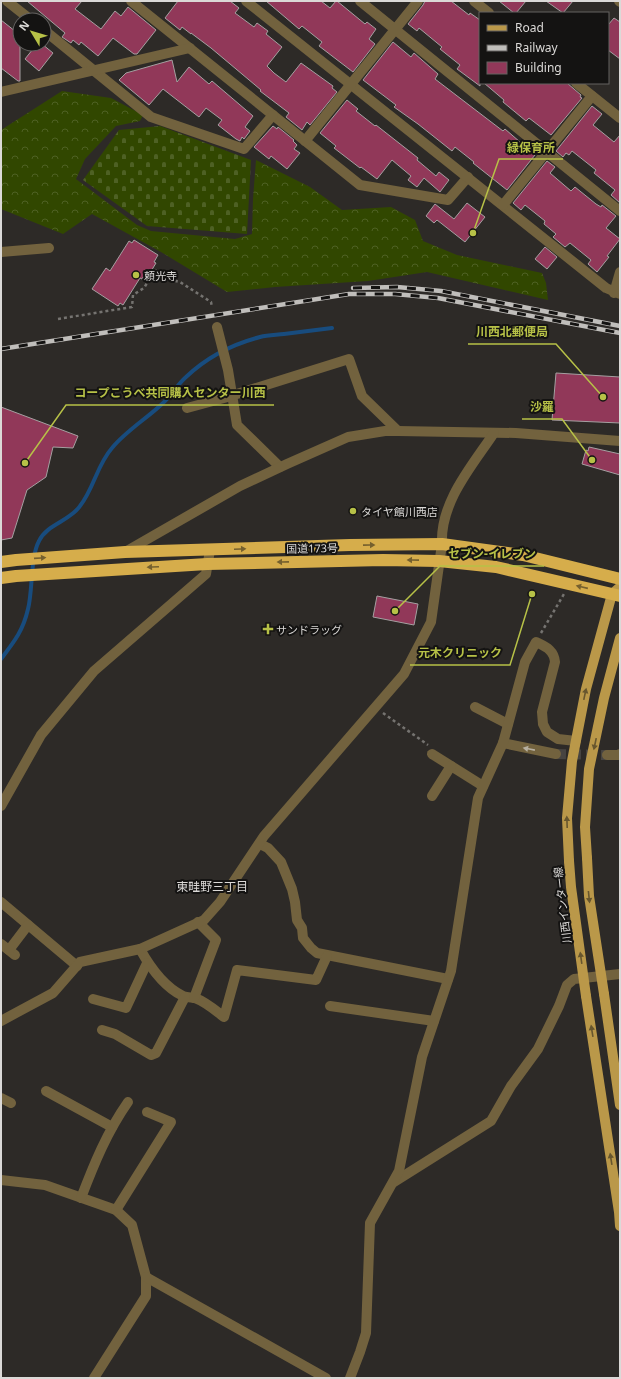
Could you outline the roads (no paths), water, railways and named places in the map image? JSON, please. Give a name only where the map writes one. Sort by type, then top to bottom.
[{"type":"highway","name":"国道173号","points":[[1,562],[125,552],[350,545],[442,544],[523,555],[620,579]]},
{"type":"highway","name":"国道173号","points":[[1,578],[207,564],[383,560],[439,561],[496,567],[570,584],[617,592]]},
{"type":"main road","name":"川西インター線","points":[[617,592],[586,689],[572,761],[567,818],[572,894],[620,1226]]},
{"type":"main road","points":[[620,639],[604,698],[589,770],[585,827],[589,896],[620,1105]]},
{"type":"street","points":[[7,1],[21,12]]},
{"type":"street","points":[[131,1],[360,185],[448,200],[468,177]]},
{"type":"street","points":[[246,1],[606,288],[617,294],[620,272]]},
{"type":"street","points":[[360,1],[620,211]]},
{"type":"street","points":[[305,141],[418,1]]},
{"type":"street","points":[[474,1],[488,12]]},
{"type":"street","points":[[52,36],[151,117],[244,149],[273,115]]},
{"type":"street","points":[[1,92],[190,48]]},
{"type":"street","points":[[577,84],[620,118]]},
{"type":"street","points":[[503,205],[592,96]]},
{"type":"street","points":[[1,252],[49,248]]},
{"type":"street","points":[[217,327],[228,370],[237,425],[280,467]]},
{"type":"street","points":[[187,408],[349,359],[362,396],[398,431]]},
{"type":"street","points":[[125,552],[240,486],[348,437],[385,431],[398,431],[494,433],[620,441]]},
{"type":"street","points":[[1,1021],[53,993],[80,962],[140,949],[204,920],[220,902],[270,831],[404,674],[431,622],[442,544],[441,532],[452,496],[494,433]]},
{"type":"street","points":[[1,806],[41,735],[94,671],[206,574],[210,550]]},
{"type":"street","points":[[350,1378],[366,1333],[370,1223],[399,1171],[422,1057],[452,971],[478,798],[503,743],[526,662],[536,642],[547,648],[554,655],[556,662],[542,712],[543,724],[547,732],[558,739],[576,741]]},
{"type":"street","points":[[475,707],[508,724]]},
{"type":"street","points":[[503,743],[556,754]]},
{"type":"street","points":[[432,754],[483,786]]},
{"type":"street","points":[[607,755],[620,754]]},
{"type":"street","points":[[432,796],[451,766]]},
{"type":"street","points":[[260,844],[268,848],[281,862],[292,889],[297,920],[302,928],[303,938],[317,953],[448,979]]},
{"type":"street","points":[[1,902],[77,966]]},
{"type":"street","points":[[102,1030],[115,1034],[151,1055],[156,1052],[190,997],[216,940],[198,922]]},
{"type":"street","points":[[8,950],[28,925]]},
{"type":"street","points":[[140,949],[148,963],[169,987],[210,1006],[224,1017],[237,970],[316,980],[327,956]]},
{"type":"street","points":[[93,999],[126,1008],[148,963]]},
{"type":"street","points":[[392,1183],[491,1121],[511,1086],[538,1049],[559,1006],[567,985],[574,979],[620,974]]},
{"type":"street","points":[[330,1006],[434,1021]]},
{"type":"street","points":[[46,1091],[112,1127]]},
{"type":"street","points":[[1,1098],[11,1103]]},
{"type":"street","points":[[80,1198],[98,1154],[112,1127],[128,1102]]},
{"type":"street","points":[[116,1210],[171,1122],[147,1112]]},
{"type":"street","points":[[1,1180],[45,1185],[116,1210],[132,1225],[146,1277],[146,1296],[94,1378]]},
{"type":"street","points":[[146,1277],[326,1378]]},
{"type":"waterway","points":[[1,659],[18,636],[24,624],[30,601],[34,556],[39,541],[47,530],[76,511],[80,506],[112,448],[162,404],[194,370],[220,352],[263,336],[332,328]]},
{"type":"tunnel","points":[[556,754],[607,755]]},
{"type":"railway","points":[[353,288],[397,287],[441,291],[620,326]]},
{"type":"railway","points":[[1,349],[349,294],[395,294],[438,298],[620,333]]},
{"type":"place","name":"緑保育所","points":[[473,233]]},
{"type":"place","name":"頼光寺","points":[[136,275]]},
{"type":"place","name":"川西北郵便局","points":[[603,397]]},
{"type":"place","name":"沙羅","points":[[592,460]]},
{"type":"place","name":"コープこうべ共同購入センター川西","points":[[25,463]]},
{"type":"place","name":"タイヤ館川西店","points":[[353,511]]},
{"type":"place","name":"元木クリニック","points":[[532,594]]},
{"type":"place","name":"セブン-イレブン","points":[[395,611]]},
{"type":"place","name":"サンドラッグ","points":[[268,629]]},
{"type":"district","name":"東畦野三丁目","points":[[212,886]]}]
